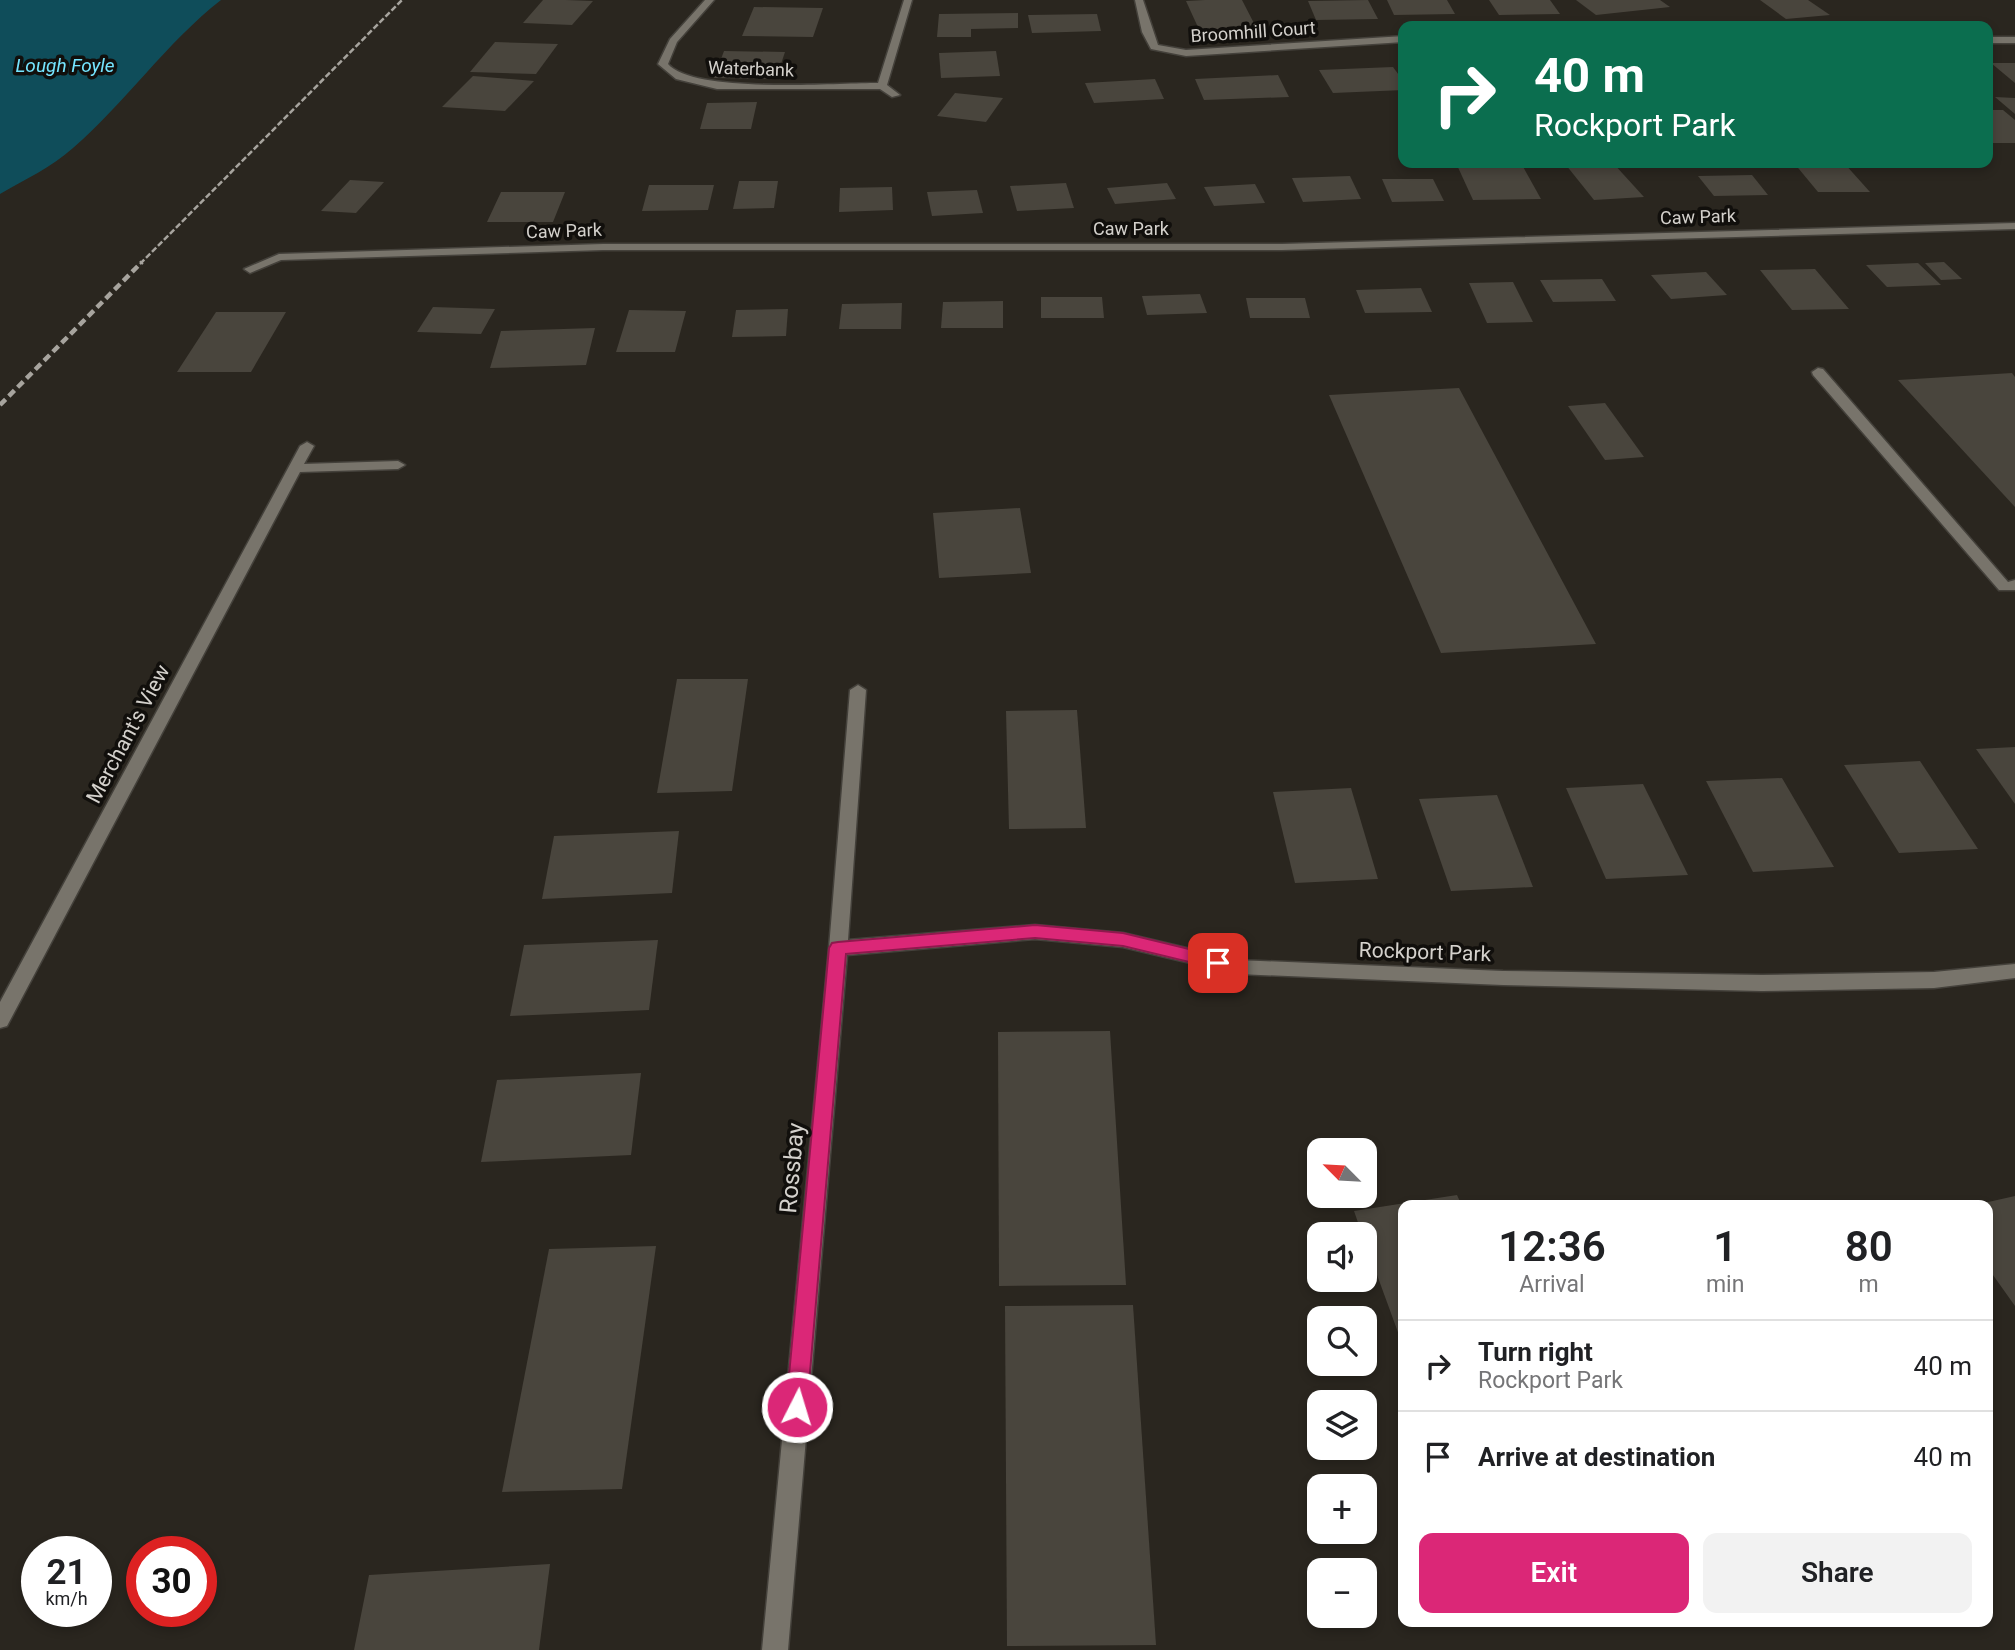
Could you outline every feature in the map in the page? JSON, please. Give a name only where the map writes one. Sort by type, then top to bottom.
[{"type":"street","name":"Waterbank","points":[[710,0],[673,41],[663,64],[669,73],[690,81],[717,86],[882,86]]},
{"type":"street","points":[[894,95],[882,86],[908,0]]},
{"type":"street","name":"Broomhill Court","points":[[1139,0],[1147,32],[1154,47],[1186,53],[1398,39]]},
{"type":"street","points":[[1993,40],[2015,40]]},
{"type":"street","name":"Caw Park","points":[[250,269],[279,257],[603,247],[1282,247],[2015,226]]},
{"type":"street","points":[[1818,372],[2004,586],[2015,585]]},
{"type":"street","name":"Merchant's View","points":[[0,1020],[307,446]]},
{"type":"street","points":[[296,468],[398,465]]},
{"type":"street","name":"Rossbay","points":[[775,1650],[838,948],[858,690]]},
{"type":"street","name":"Rockport Park","points":[[838,948],[1035,932],[1123,940],[1237,967],[1503,978],[1762,983],[1934,980],[2015,971]]},
{"type":"water","name":"Lough Foyle","points":[[0,0],[221,0],[182,35],[73,148],[47,167],[0,194]]},
{"type":"building","points":[[543,0],[593,1],[572,25],[523,23]]},
{"type":"building","points":[[1242,0],[1259,33],[1202,36],[1186,1]]},
{"type":"building","points":[[1368,0],[1378,19],[1316,20],[1308,1]]},
{"type":"building","points":[[1387,0],[1447,0],[1455,14],[1394,15]]},
{"type":"building","points":[[1489,0],[1550,0],[1560,14],[1499,15]]},
{"type":"building","points":[[1576,0],[1660,0],[1670,7],[1596,15]]},
{"type":"building","points":[[1760,0],[1808,0],[1830,15],[1786,19]]},
{"type":"building","points":[[754,7],[823,8],[813,37],[742,36]]},
{"type":"building","points":[[1018,13],[1018,28],[971,29],[971,37],[937,37],[939,14]]},
{"type":"building","points":[[1097,14],[1101,31],[1032,33],[1028,15]]},
{"type":"building","points":[[495,42],[558,44],[536,74],[470,72]]},
{"type":"building","points":[[724,51],[785,52],[776,79],[714,78]]},
{"type":"building","points":[[996,51],[1000,76],[941,78],[939,53]]},
{"type":"building","points":[[1993,63],[2015,63],[2015,83],[1993,65]]},
{"type":"building","points":[[1393,67],[1398,74],[1398,90],[1333,93],[1319,70]]},
{"type":"building","points":[[1278,75],[1289,97],[1204,100],[1195,79]]},
{"type":"building","points":[[473,76],[534,81],[505,111],[442,107]]},
{"type":"building","points":[[1155,79],[1164,99],[1094,103],[1085,83]]},
{"type":"building","points":[[955,93],[1003,98],[986,122],[937,116]]},
{"type":"building","points":[[1995,97],[2015,98],[2015,114]]},
{"type":"building","points":[[757,102],[751,129],[700,129],[707,103]]},
{"type":"building","points":[[1993,110],[2003,110],[2015,120],[2015,143],[1993,143]]},
{"type":"building","points":[[1458,168],[1524,168],[1541,199],[1473,200]]},
{"type":"building","points":[[1568,168],[1618,168],[1644,197],[1594,200]]},
{"type":"building","points":[[1798,168],[1848,168],[1870,192],[1818,192]]},
{"type":"building","points":[[1752,175],[1768,195],[1714,196],[1698,176]]},
{"type":"building","points":[[1350,176],[1361,199],[1303,202],[1292,178]]},
{"type":"building","points":[[1382,179],[1433,179],[1444,201],[1392,202]]},
{"type":"building","points":[[350,180],[384,182],[356,213],[321,211]]},
{"type":"building","points":[[739,181],[778,181],[774,208],[733,209]]},
{"type":"building","points":[[1066,183],[1074,208],[1017,211],[1010,186]]},
{"type":"building","points":[[1167,183],[1176,199],[1115,204],[1107,188]]},
{"type":"building","points":[[1255,184],[1265,203],[1214,206],[1204,187]]},
{"type":"building","points":[[649,185],[714,185],[708,210],[642,211]]},
{"type":"building","points":[[892,187],[893,210],[839,212],[840,188]]},
{"type":"building","points":[[977,190],[983,213],[932,216],[927,192]]},
{"type":"building","points":[[501,192],[565,192],[553,222],[487,222]]},
{"type":"building","points":[[1944,262],[1962,279],[1941,280],[1925,263]]},
{"type":"building","points":[[1918,263],[1941,285],[1887,287],[1866,265]]},
{"type":"building","points":[[1815,269],[1849,309],[1792,310],[1760,270]]},
{"type":"building","points":[[1706,272],[1727,295],[1671,299],[1651,275]]},
{"type":"building","points":[[1602,279],[1616,301],[1553,302],[1540,280]]},
{"type":"building","points":[[1513,282],[1533,322],[1487,323],[1469,283]]},
{"type":"building","points":[[1421,288],[1432,312],[1365,313],[1356,290]]},
{"type":"building","points":[[1200,294],[1207,313],[1147,315],[1142,296]]},
{"type":"building","points":[[1041,297],[1102,297],[1104,318],[1041,318]]},
{"type":"building","points":[[1246,298],[1305,298],[1310,318],[1250,318]]},
{"type":"building","points":[[1003,301],[1003,328],[941,328],[943,302]]},
{"type":"building","points":[[902,303],[901,329],[839,329],[842,304]]},
{"type":"building","points":[[433,307],[495,309],[481,334],[417,332]]},
{"type":"building","points":[[788,309],[786,336],[732,337],[736,310]]},
{"type":"building","points":[[629,310],[686,311],[675,352],[616,352]]},
{"type":"building","points":[[216,312],[286,312],[251,372],[177,372]]},
{"type":"building","points":[[595,328],[586,365],[490,368],[501,331]]},
{"type":"building","points":[[2012,373],[2015,377],[2015,507],[1898,380]]},
{"type":"building","points":[[1459,388],[1596,644],[1441,653],[1329,395]]},
{"type":"building","points":[[1605,403],[1644,457],[1605,460],[1568,406]]},
{"type":"building","points":[[1020,508],[1031,573],[939,578],[933,513]]},
{"type":"building","points":[[677,679],[748,679],[732,791],[657,793]]},
{"type":"building","points":[[1077,710],[1086,828],[1009,829],[1006,711]]},
{"type":"building","points":[[2015,747],[2015,804],[1976,749]]},
{"type":"building","points":[[1920,761],[1978,849],[1899,853],[1844,765]]},
{"type":"building","points":[[1782,778],[1834,867],[1753,872],[1706,781]]},
{"type":"building","points":[[1643,784],[1688,875],[1606,879],[1566,788]]},
{"type":"building","points":[[1351,788],[1378,879],[1295,883],[1273,792]]},
{"type":"building","points":[[1497,795],[1533,887],[1451,891],[1419,799]]},
{"type":"building","points":[[679,831],[672,893],[542,899],[554,836]]},
{"type":"building","points":[[658,940],[649,1010],[510,1016],[524,945]]},
{"type":"building","points":[[1110,1031],[1126,1285],[999,1286],[998,1032]]},
{"type":"building","points":[[641,1073],[631,1155],[481,1162],[497,1080]]},
{"type":"building","points":[[1457,1195],[1459,1200],[1425,1200]]},
{"type":"building","points":[[2015,1196],[2015,1306],[1993,1275],[1993,1201]]},
{"type":"building","points":[[1398,1204],[1398,1332],[1377,1275],[1377,1222],[1358,1222],[1354,1211]]},
{"type":"building","points":[[656,1246],[622,1489],[502,1492],[549,1249]]},
{"type":"building","points":[[1133,1305],[1156,1645],[1007,1646],[1005,1306]]},
{"type":"building","points":[[550,1564],[539,1650],[354,1650],[369,1575]]},
{"type":"railway","points":[[140,264],[402,0]]},
{"type":"railway","points":[[0,405],[142,262]]},
{"type":"route","points":[[797,1407],[838,948],[1035,932],[1123,940],[1218,963]]}]
